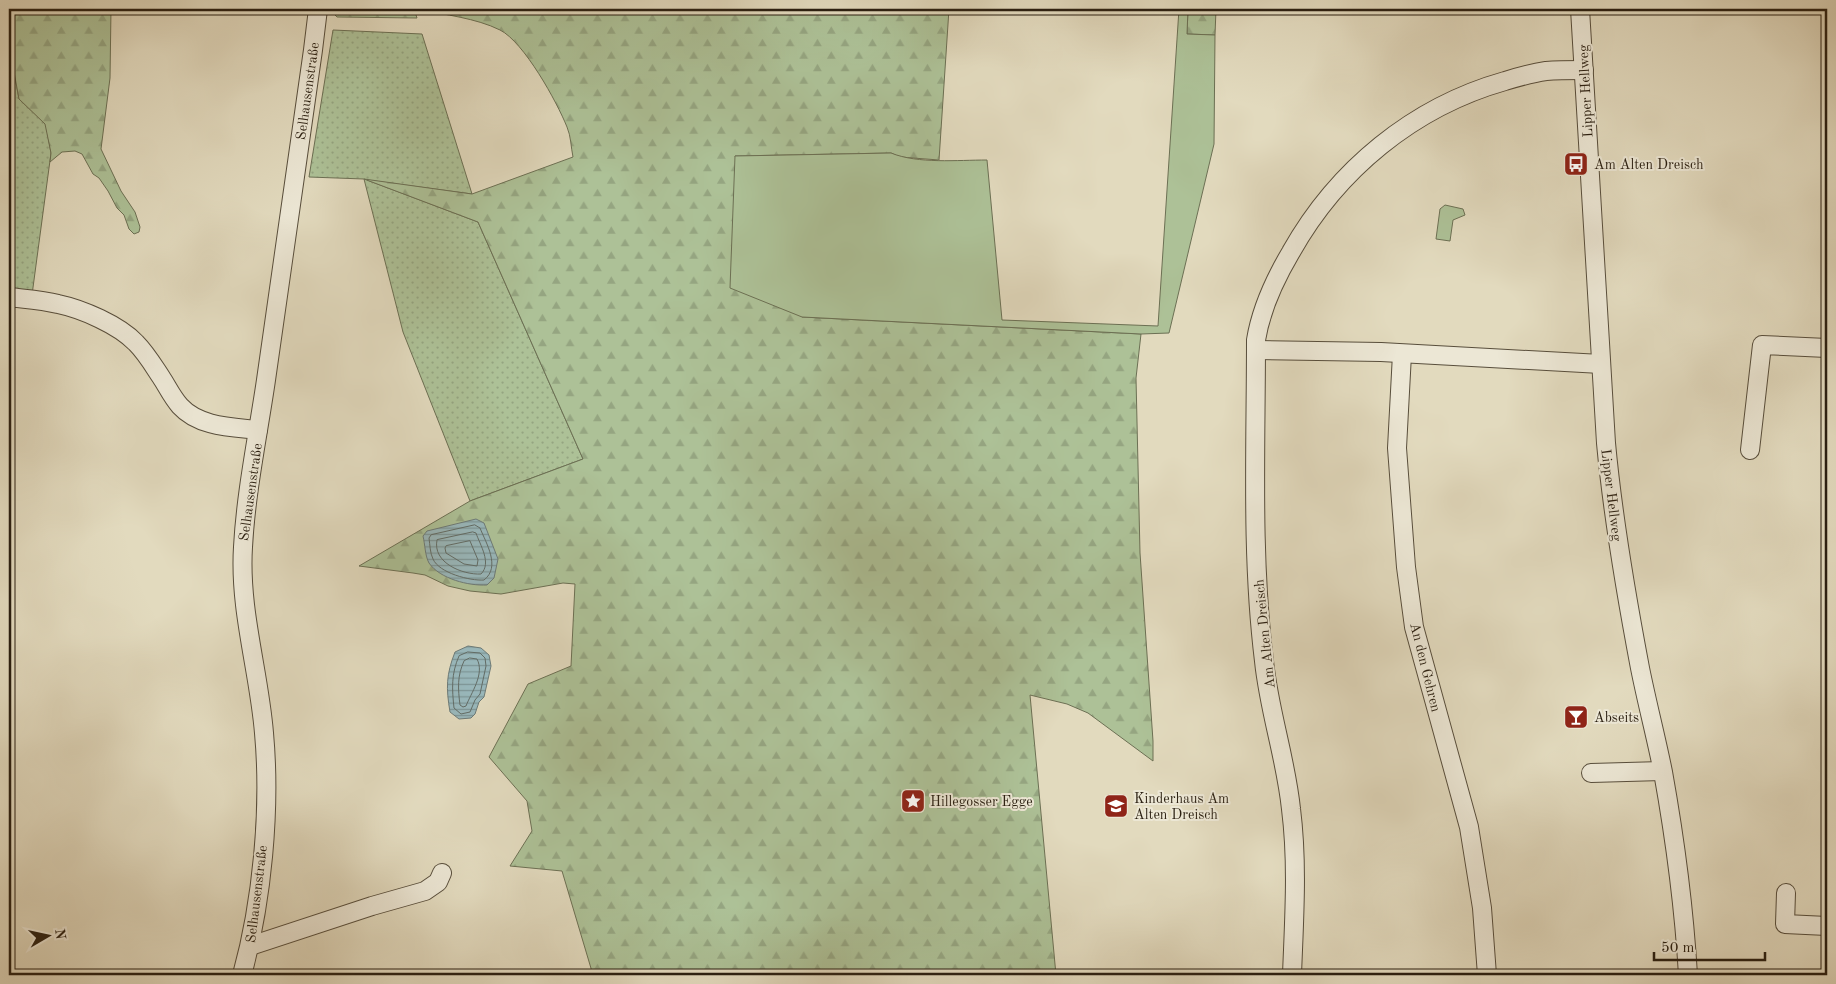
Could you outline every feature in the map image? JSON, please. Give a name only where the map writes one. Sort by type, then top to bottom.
[{"type":"street","name":"Selhausenstraße","points":[[242,975],[250,946],[260,890],[266,802],[264,733],[247,622],[242,576],[243,547],[318,9]]},
{"type":"street","name":"Lipper Hellweg","points":[[1580,9],[1606,444],[1614,521],[1640,667],[1662,771],[1682,901],[1688,975]]},
{"type":"street","name":"Am Alten Dreisch","points":[[1292,975],[1294,876],[1291,809],[1264,662],[1260,604],[1255,470],[1258,326],[1282,268],[1323,202],[1374,150],[1393,135],[1434,110],[1489,86],[1546,71],[1584,70]]},
{"type":"street","points":[[9,297],[57,303],[75,308],[113,326],[135,342],[187,412],[203,421],[222,426],[258,430]]},
{"type":"street","points":[[1750,450],[1762,344],[1827,348]]},
{"type":"street","points":[[1256,350],[1381,352],[1601,364]]},
{"type":"street","name":"An den Gehren","points":[[1402,354],[1397,448],[1406,567],[1414,628],[1469,827],[1482,908],[1487,975]]},
{"type":"street","points":[[1591,773],[1662,771]]},
{"type":"street","points":[[250,946],[372,906],[425,891],[438,882],[442,873]]},
{"type":"street","points":[[1786,893],[1785,924],[1827,926]]},
{"type":"green space","points":[[9,9],[111,9],[110,78],[101,149],[121,191],[135,212],[140,227],[139,232],[134,234],[129,229],[124,215],[117,208],[99,178],[93,174],[82,154],[75,151],[62,152],[50,162],[51,153],[45,124],[19,99],[9,45]]},
{"type":"green space","points":[[331,9],[414,9],[417,18],[337,17]]},
{"type":"green space","points":[[418,9],[949,9],[939,160],[900,157],[891,153],[735,156],[802,317],[1141,334],[1136,378],[1140,553],[1153,761],[1088,713],[1067,704],[1030,695],[1056,975],[593,975],[562,871],[510,866],[532,831],[527,801],[489,757],[528,684],[571,666],[575,584],[563,583],[501,594],[470,591],[448,586],[425,575],[359,566],[470,501],[583,459],[478,222],[364,179],[472,194],[573,157],[568,131],[556,103],[529,59],[509,37],[500,30],[481,22]]},
{"type":"green space","points":[[1179,9],[1188,9],[1187,34],[1215,35],[1214,144],[1169,333],[1141,334],[802,317],[730,288],[735,156],[891,153],[913,159],[926,160],[987,160],[1002,320],[1158,326]]},
{"type":"green space","points":[[1188,9],[1216,9],[1215,35],[1187,34]]},
{"type":"green space","points":[[333,30],[422,34],[472,194],[367,180],[478,222],[583,459],[470,501],[403,332],[364,179],[309,177]]},
{"type":"green space","points":[[9,45],[19,99],[46,124],[51,153],[32,295],[9,291]]},
{"type":"green space","points":[[1445,205],[1463,209],[1465,215],[1453,220],[1450,241],[1436,239],[1440,209]]},
{"type":"water","points":[[476,519],[484,523],[498,559],[494,578],[487,585],[464,583],[447,577],[434,569],[429,563],[425,550],[423,536],[427,531]]},
{"type":"water","points":[[468,646],[481,648],[489,655],[491,666],[484,697],[479,702],[475,714],[471,718],[459,719],[450,712],[447,689],[448,675],[455,652]]},
{"type":"place","name":"Am Alten Dreisch","points":[[1576,164]]},
{"type":"place","name":"Abseits","points":[[1576,717]]},
{"type":"place","name":"Hillegosser Egge","points":[[913,801]]},
{"type":"place","name":"Kinderhaus Am Alten Dreisch","points":[[1116,806]]}]
